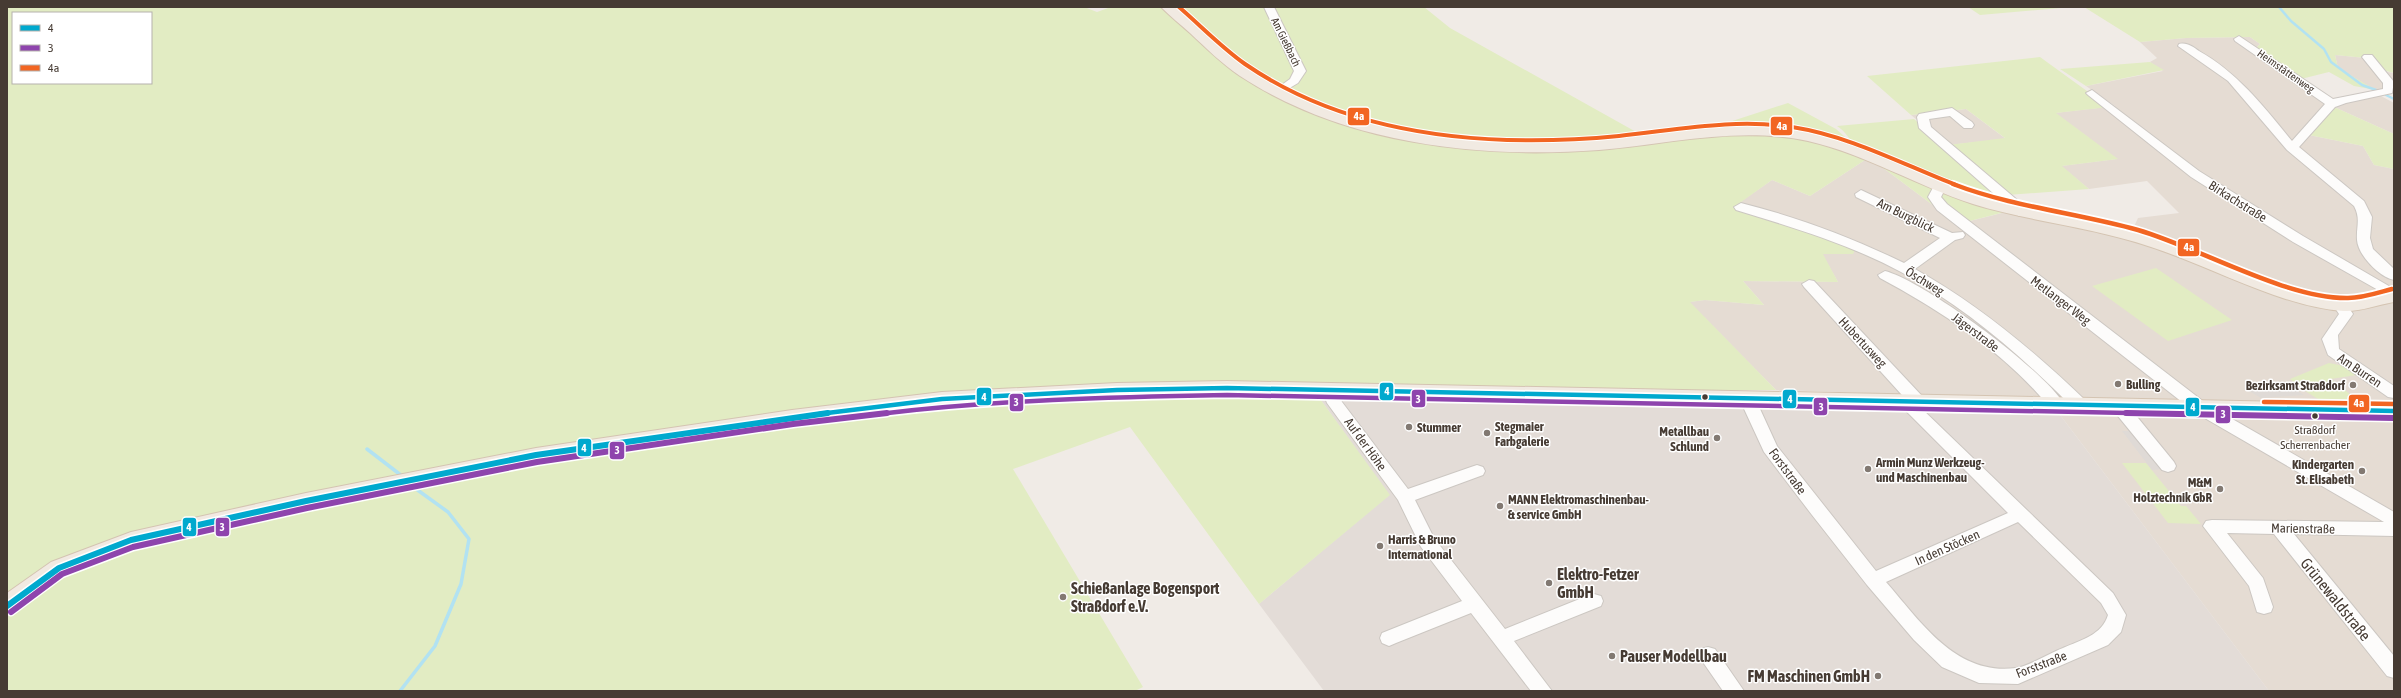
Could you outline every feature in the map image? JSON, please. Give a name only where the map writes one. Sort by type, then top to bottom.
[{"type":"main road","points":[[1168,7],[1226,58],[1278,92],[1336,116],[1382,129],[1446,141],[1479,145],[1570,147],[1721,130],[1790,133],[1843,146],[1874,157],[1940,187],[2024,213],[2086,224],[2139,237],[2295,296],[2340,305],[2354,304],[2394,296]]},
{"type":"main road","points":[[7,606],[58,568],[131,540],[306,500],[536,455],[792,417],[942,399],[1125,389],[1278,388],[1747,398],[1916,406],[2056,404],[2202,409],[2394,411]]},
{"type":"street","name":"Am Gießbach","points":[[1269,7],[1300,71],[1294,81],[1278,92]]},
{"type":"street","name":"Heimstättenweg","points":[[2239,39],[2332,104]]},
{"type":"street","points":[[2183,46],[2209,61],[2232,79],[2247,94],[2291,147],[2359,204],[2367,221],[2364,244],[2371,256],[2394,276]]},
{"type":"street","points":[[2291,147],[2300,142],[2322,112],[2332,104],[2388,91],[2388,73],[2368,57]]},
{"type":"street","name":"Birkachstraße","points":[[2092,94],[2195,174],[2298,239],[2394,296]]},
{"type":"street","points":[[1968,125],[1952,112],[1923,117],[1925,128],[2024,213]]},
{"type":"street","name":"Metlanger Weg","points":[[1940,187],[1936,192],[1934,200],[2202,409],[2394,520]]},
{"type":"street","name":"Am Burgblick","points":[[1861,194],[1950,238]]},
{"type":"street","name":"Öschweg","points":[[1741,207],[1840,240],[1905,269],[1993,325],[2016,343],[2080,405]]},
{"type":"street","name":"Am Burgblick","points":[[1905,269],[1950,238],[1973,231]]},
{"type":"street","name":"Jägerstraße","points":[[1885,275],[1933,301],[1970,327],[2020,366],[2056,404]]},
{"type":"street","name":"Hubertusweg","points":[[1809,284],[1916,406]]},
{"type":"street","name":"Am Burren","points":[[2340,305],[2346,314],[2345,318],[2330,336],[2329,345],[2333,352],[2394,393]]},
{"type":"street","name":"Auf der Höhe","points":[[1330,390],[1335,403],[1405,497],[1427,542],[1542,691]]},
{"type":"street","name":"Forststraße","points":[[1747,398],[1770,448],[1873,580],[1921,635],[1949,661],[1979,675],[2018,676],[2101,640],[2114,627],[2117,615],[2107,598],[2021,514],[1916,406]]},
{"type":"street","points":[[2119,406],[2168,466]]},
{"type":"street","points":[[1405,497],[1477,471]]},
{"type":"street","name":"In den Stöcken","points":[[1873,580],[2021,514]]},
{"type":"street","name":"Marienstraße","points":[[2264,607],[2257,583],[2212,526],[2394,529]]},
{"type":"street","name":"Grünewaldstraße","points":[[2278,528],[2394,670]]},
{"type":"street","points":[[1502,638],[1594,601]]},
{"type":"street","points":[[1389,638],[1475,604]]},
{"type":"street","points":[[1708,655],[1734,691]]},
{"type":"shaded area","points":[[2250,37],[2260,44],[2257,47],[2333,101],[2375,90],[2338,68],[2335,55],[2366,58],[2388,72],[2394,73],[2394,93],[2379,95],[2394,103],[2394,134],[2332,106],[2309,135],[2363,146],[2374,165],[2394,169],[2394,691],[2269,691],[2048,399],[1776,390],[1689,302],[1705,300],[1764,305],[1743,281],[1838,282],[1822,254],[1852,254],[1855,250],[1795,227],[1733,207],[1772,180],[1810,196],[1865,160],[1882,167],[1958,224],[2022,208],[2084,219],[2132,231],[2138,218],[2179,213],[2147,181],[2089,189],[2061,166],[2117,159],[2055,113],[2115,106],[2086,86],[2163,71],[2150,62],[2157,58],[2140,42],[2186,38]]},
{"type":"shaded area","points":[[1966,109],[2006,139],[1948,145],[1911,115]]},
{"type":"shaded area","points":[[2284,382],[2304,395],[2261,398],[2249,391]]},
{"type":"shaded area","points":[[1318,396],[2054,407],[2269,691],[1324,691],[1259,604],[1389,495]]},
{"type":"shaded area","points":[[2122,431],[2135,431],[2166,469],[2152,470]]},
{"type":"green space","points":[[7,7],[1084,7],[1097,12],[1111,7],[1163,7],[1224,60],[1245,76],[1281,96],[1320,113],[1361,127],[1448,145],[1491,149],[1534,150],[1601,147],[1729,132],[1781,134],[1843,149],[1883,164],[1965,199],[2005,212],[1958,224],[1882,167],[1865,160],[1810,196],[1772,180],[1734,207],[1828,239],[1855,250],[1853,254],[1823,254],[1838,282],[1743,281],[1764,305],[1705,300],[1690,302],[1776,390],[1634,390],[1255,381],[1227,388],[1223,393],[1318,396],[1390,495],[1259,604],[1130,427],[1013,469],[1143,687],[1135,691],[7,691],[7,616],[71,569],[119,550],[165,537],[282,512],[315,496],[145,533],[105,545],[48,570],[7,601]]},
{"type":"green space","points":[[1172,7],[1424,7],[1450,28],[1638,133],[1638,137],[1588,142],[1536,144],[1484,142],[1431,137],[1379,127],[1329,112],[1282,91],[1238,65]]},
{"type":"green space","points":[[1968,7],[2073,7],[1980,15]]},
{"type":"green space","points":[[2084,7],[2394,7],[2394,73],[2382,70],[2366,58],[2335,55],[2338,68],[2376,90],[2354,86],[2329,72],[2301,79],[2256,48],[2260,44],[2250,37],[2186,38],[2140,42]]},
{"type":"green space","points":[[2040,57],[2109,107],[2056,113],[2118,159],[2062,166],[2089,189],[2007,195],[1948,145],[2005,138],[1966,109],[1911,115],[1867,76]]},
{"type":"green space","points":[[2150,62],[2164,70],[2086,86],[2060,69]]},
{"type":"green space","points":[[1788,103],[1836,129],[1845,137],[1837,141],[1774,131],[1727,127],[1712,127],[1663,134],[1644,133],[1637,130],[1646,131],[1687,126],[1723,124]]},
{"type":"green space","points":[[2332,106],[2394,134],[2394,169],[2374,165],[2363,146],[2309,135]]},
{"type":"green space","points":[[1914,119],[2013,206],[1948,186],[1858,147],[1837,126]]},
{"type":"green space","points":[[2156,268],[2232,320],[2168,341],[2092,286]]},
{"type":"green space","points":[[2329,363],[2354,368],[2363,374],[2331,379],[2356,399],[2357,406],[2328,403],[2320,400],[2290,379]]},
{"type":"green space","points":[[2122,463],[2146,463],[2181,506],[2186,506],[2201,524],[2168,523]]},
{"type":"waterway","points":[[2279,7],[2291,21],[2324,49],[2331,62],[2362,85],[2376,90]]},
{"type":"waterway","points":[[2386,95],[2394,99]]},
{"type":"waterway","points":[[367,449],[402,476]]},
{"type":"waterway","points":[[400,691],[435,646],[461,584],[469,539],[448,512],[412,486]]},
{"type":"transit line","name":"4a","points":[[1179,7],[1238,59],[1288,89],[1332,108],[1379,123],[1426,132],[1475,138],[1523,141],[1572,140],[1718,125],[1768,124],[1792,127],[1838,138],[1959,186],[2001,200],[2115,224],[2160,237],[2274,282],[2297,289],[2320,295],[2342,298],[2355,298],[2392,289]]},
{"type":"transit line","name":"4","points":[[7,606],[59,568],[131,540],[306,501],[536,455],[792,417],[942,399],[1117,390],[1227,388],[2394,411]]},
{"type":"transit line","name":"3","points":[[11,612],[62,574],[133,547],[307,508],[537,462],[793,424],[943,406],[1117,397],[1227,395],[2394,418]]},
{"type":"transit line","name":"4a","points":[[2264,402],[2394,404]]},
{"type":"place","name":"Bulling","points":[[2118,384]]},
{"type":"place","name":"Bezirksamt Straßdorf","points":[[2353,385]]},
{"type":"place","name":"Straßdorf Scherrenbacher","points":[[2315,416]]},
{"type":"place","name":"Stummer","points":[[1409,427]]},
{"type":"place","name":"Stegmaier Farbgalerie","points":[[1487,433]]},
{"type":"place","name":"Metallbau Schlund","points":[[1717,438]]},
{"type":"place","name":"Armin Munz Werkzeug- und Maschinenbau","points":[[1868,469]]},
{"type":"place","name":"Kindergarten St. Elisabeth","points":[[2362,471]]},
{"type":"place","name":"M&M Holztechnik GbR","points":[[2220,489]]},
{"type":"place","name":"MANN Elektromaschinenbau- & service GmbH","points":[[1500,506]]},
{"type":"place","name":"Harris & Bruno International","points":[[1380,546]]},
{"type":"place","name":"Elektro-Fetzer GmbH","points":[[1549,583]]},
{"type":"place","name":"Schießanlage Bogensport Straßdorf e.V.","points":[[1063,597]]},
{"type":"place","name":"Pauser Modellbau","points":[[1612,656]]},
{"type":"place","name":"FM Maschinen GmbH","points":[[1878,676]]}]
